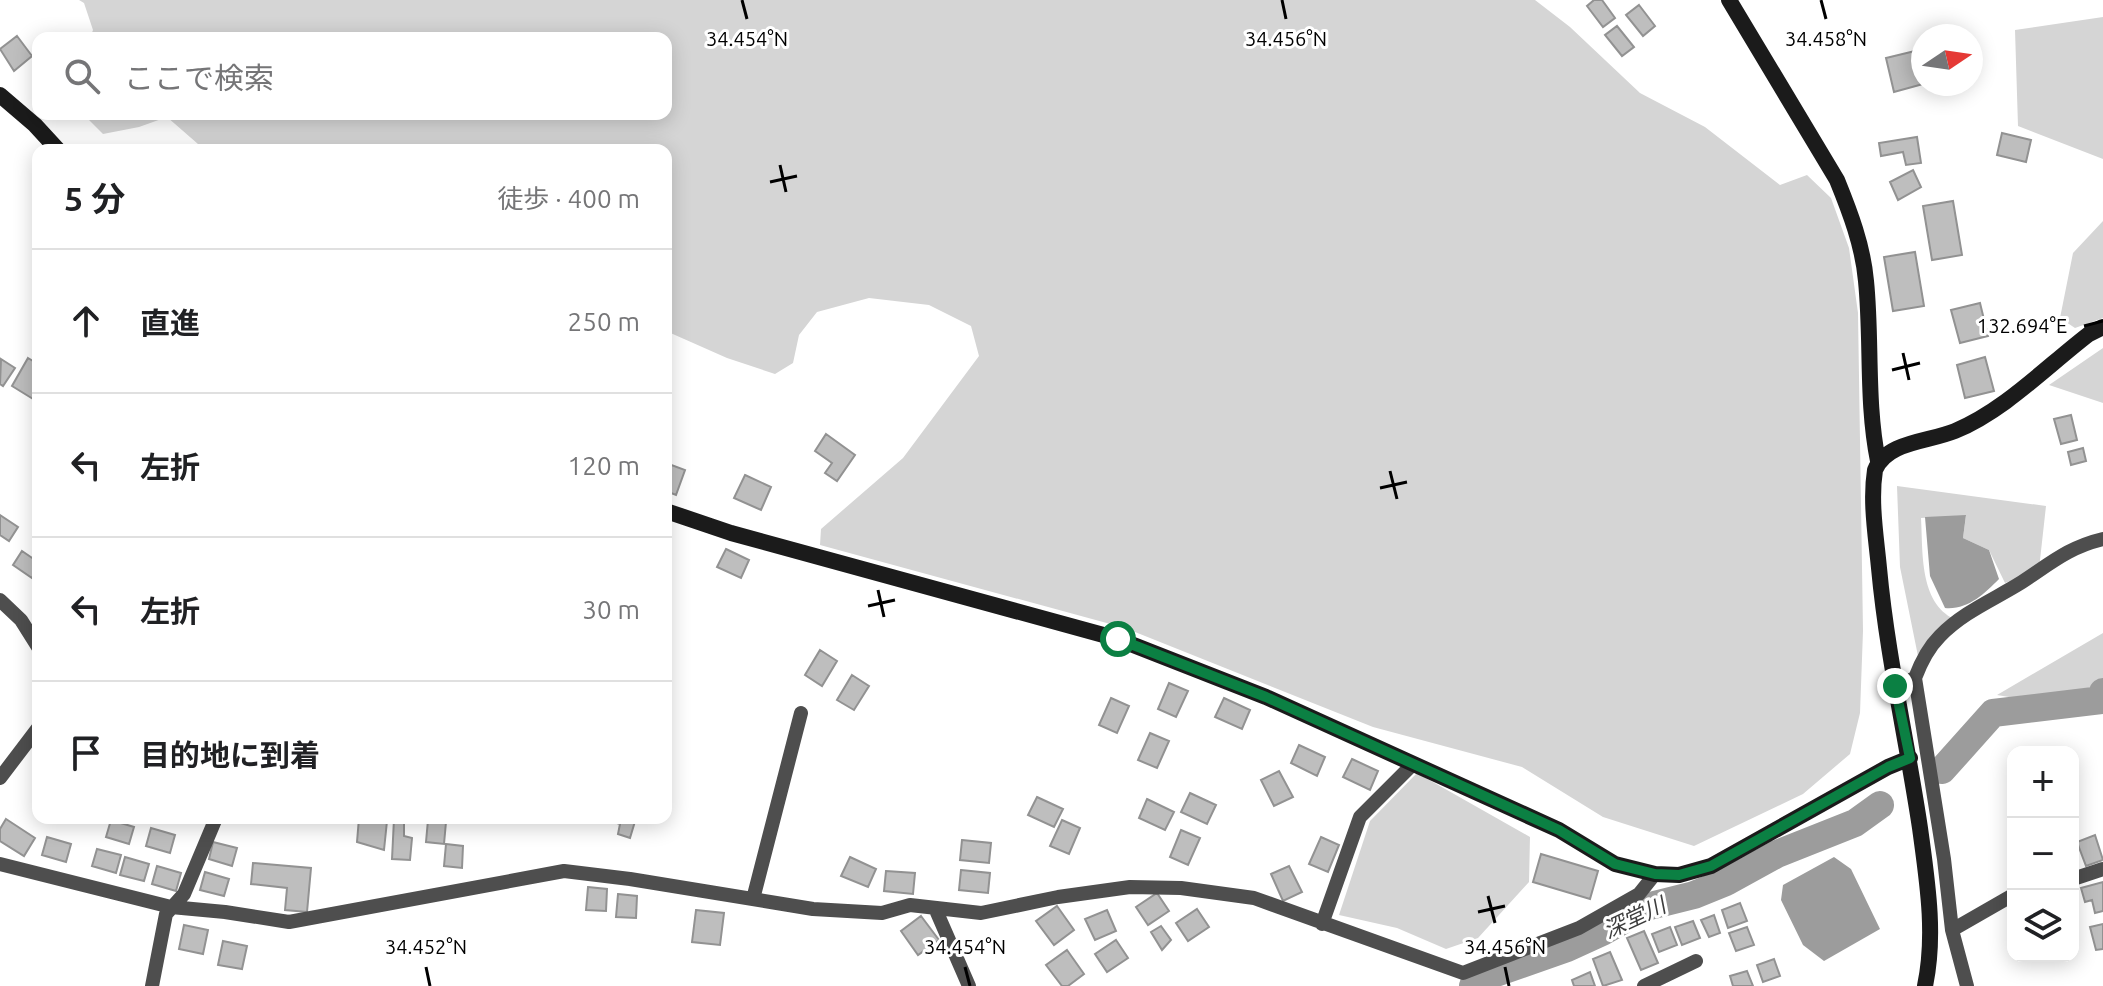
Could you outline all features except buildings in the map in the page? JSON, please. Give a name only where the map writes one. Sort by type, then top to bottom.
[{"type":"street","points":[[1729,0],[1837,180],[1849,208],[1866,280],[1873,436],[1878,461],[1873,482],[1875,530],[1895,686],[1910,758],[1925,867],[1930,931],[1925,986]]},
{"type":"street","points":[[0,95],[52,144]]},
{"type":"street","points":[[1878,461],[1888,452],[1942,437],[1993,411],[2089,334],[2103,327]]},
{"type":"street","points":[[672,513],[731,533],[1118,639],[1266,697],[1559,830],[1615,864],[1655,874],[1679,875],[1711,866],[1888,767],[1910,758]]},
{"type":"street","points":[[1967,986],[1952,930],[1915,678],[1922,659],[1940,636],[1968,614],[2056,557],[2087,542],[2103,539]]},
{"type":"street","points":[[0,600],[21,620],[32,637]]},
{"type":"street","points":[[1895,686],[1915,678]]},
{"type":"street","points":[[753,899],[801,713]]},
{"type":"street","points":[[0,778],[32,736]]},
{"type":"street","points":[[1322,924],[1360,817],[1412,765]]},
{"type":"street","points":[[152,986],[166,914],[184,894],[213,824]]},
{"type":"street","points":[[0,864],[171,907],[289,922],[564,871],[813,909],[882,913],[910,905],[981,913],[1058,897],[1130,887],[1181,888],[1254,898],[1467,979],[1579,928],[1639,894],[1655,874]]},
{"type":"street","points":[[2079,877],[2103,869]]},
{"type":"street","points":[[1952,930],[2007,898]]},
{"type":"street","points":[[935,908],[969,986]]},
{"type":"street","points":[[1644,986],[1696,961]]},
{"type":"shaded area","points":[[79,0],[1535,0],[1570,27],[1640,93],[1705,127],[1780,185],[1807,175],[1831,198],[1849,248],[1858,313],[1863,631],[1860,713],[1850,754],[1803,794],[1694,846],[1603,817],[1522,767],[1373,727],[1125,628],[820,545],[821,529],[903,458],[979,356],[971,326],[929,305],[869,298],[817,312],[799,335],[793,363],[775,374],[727,358],[672,334],[672,144],[198,144],[170,120],[672,120],[672,32],[92,32],[84,3]]},
{"type":"shaded area","points":[[2103,17],[2103,159],[2018,126],[2015,30]]},
{"type":"shaded area","points":[[89,120],[159,120],[139,127],[103,134]]},
{"type":"shaded area","points":[[2103,221],[2103,318],[2075,328],[2060,318],[2073,253]]},
{"type":"shaded area","points":[[2103,348],[2103,403],[2049,385]]},
{"type":"shaded area","points":[[1897,486],[2046,506],[2039,569],[2005,583],[1989,550],[1963,538],[1966,516],[1921,518],[1923,560],[1929,588],[1934,601],[1954,619],[1920,666],[1900,567]]},
{"type":"shaded area","points":[[1966,515],[1963,538],[1989,550],[1999,579],[1968,604],[1945,608],[1930,576],[1925,517]]},
{"type":"shaded area","points":[[2103,633],[2103,692],[2057,705],[1997,695]]},
{"type":"shaded area","points":[[1417,773],[1530,837],[1529,882],[1478,938],[1446,949],[1397,928],[1339,915],[1370,821]]},
{"type":"shaded area","points":[[1834,857],[1851,869],[1880,929],[1824,961],[1803,945],[1781,900],[1783,885]]},
{"type":"waterway","name":"深堂川","points":[[1942,770],[1993,713],[2102,700],[2103,692]]},
{"type":"waterway","name":"深堂川","points":[[1473,986],[1490,975],[1567,948],[1646,907],[1694,895],[1726,882],[1777,854],[1855,823],[1880,805]]},
{"type":"route","points":[[1118,639],[1266,697],[1559,830],[1615,864],[1655,874],[1679,875],[1711,866],[1888,767],[1910,758],[1895,686]]}]
